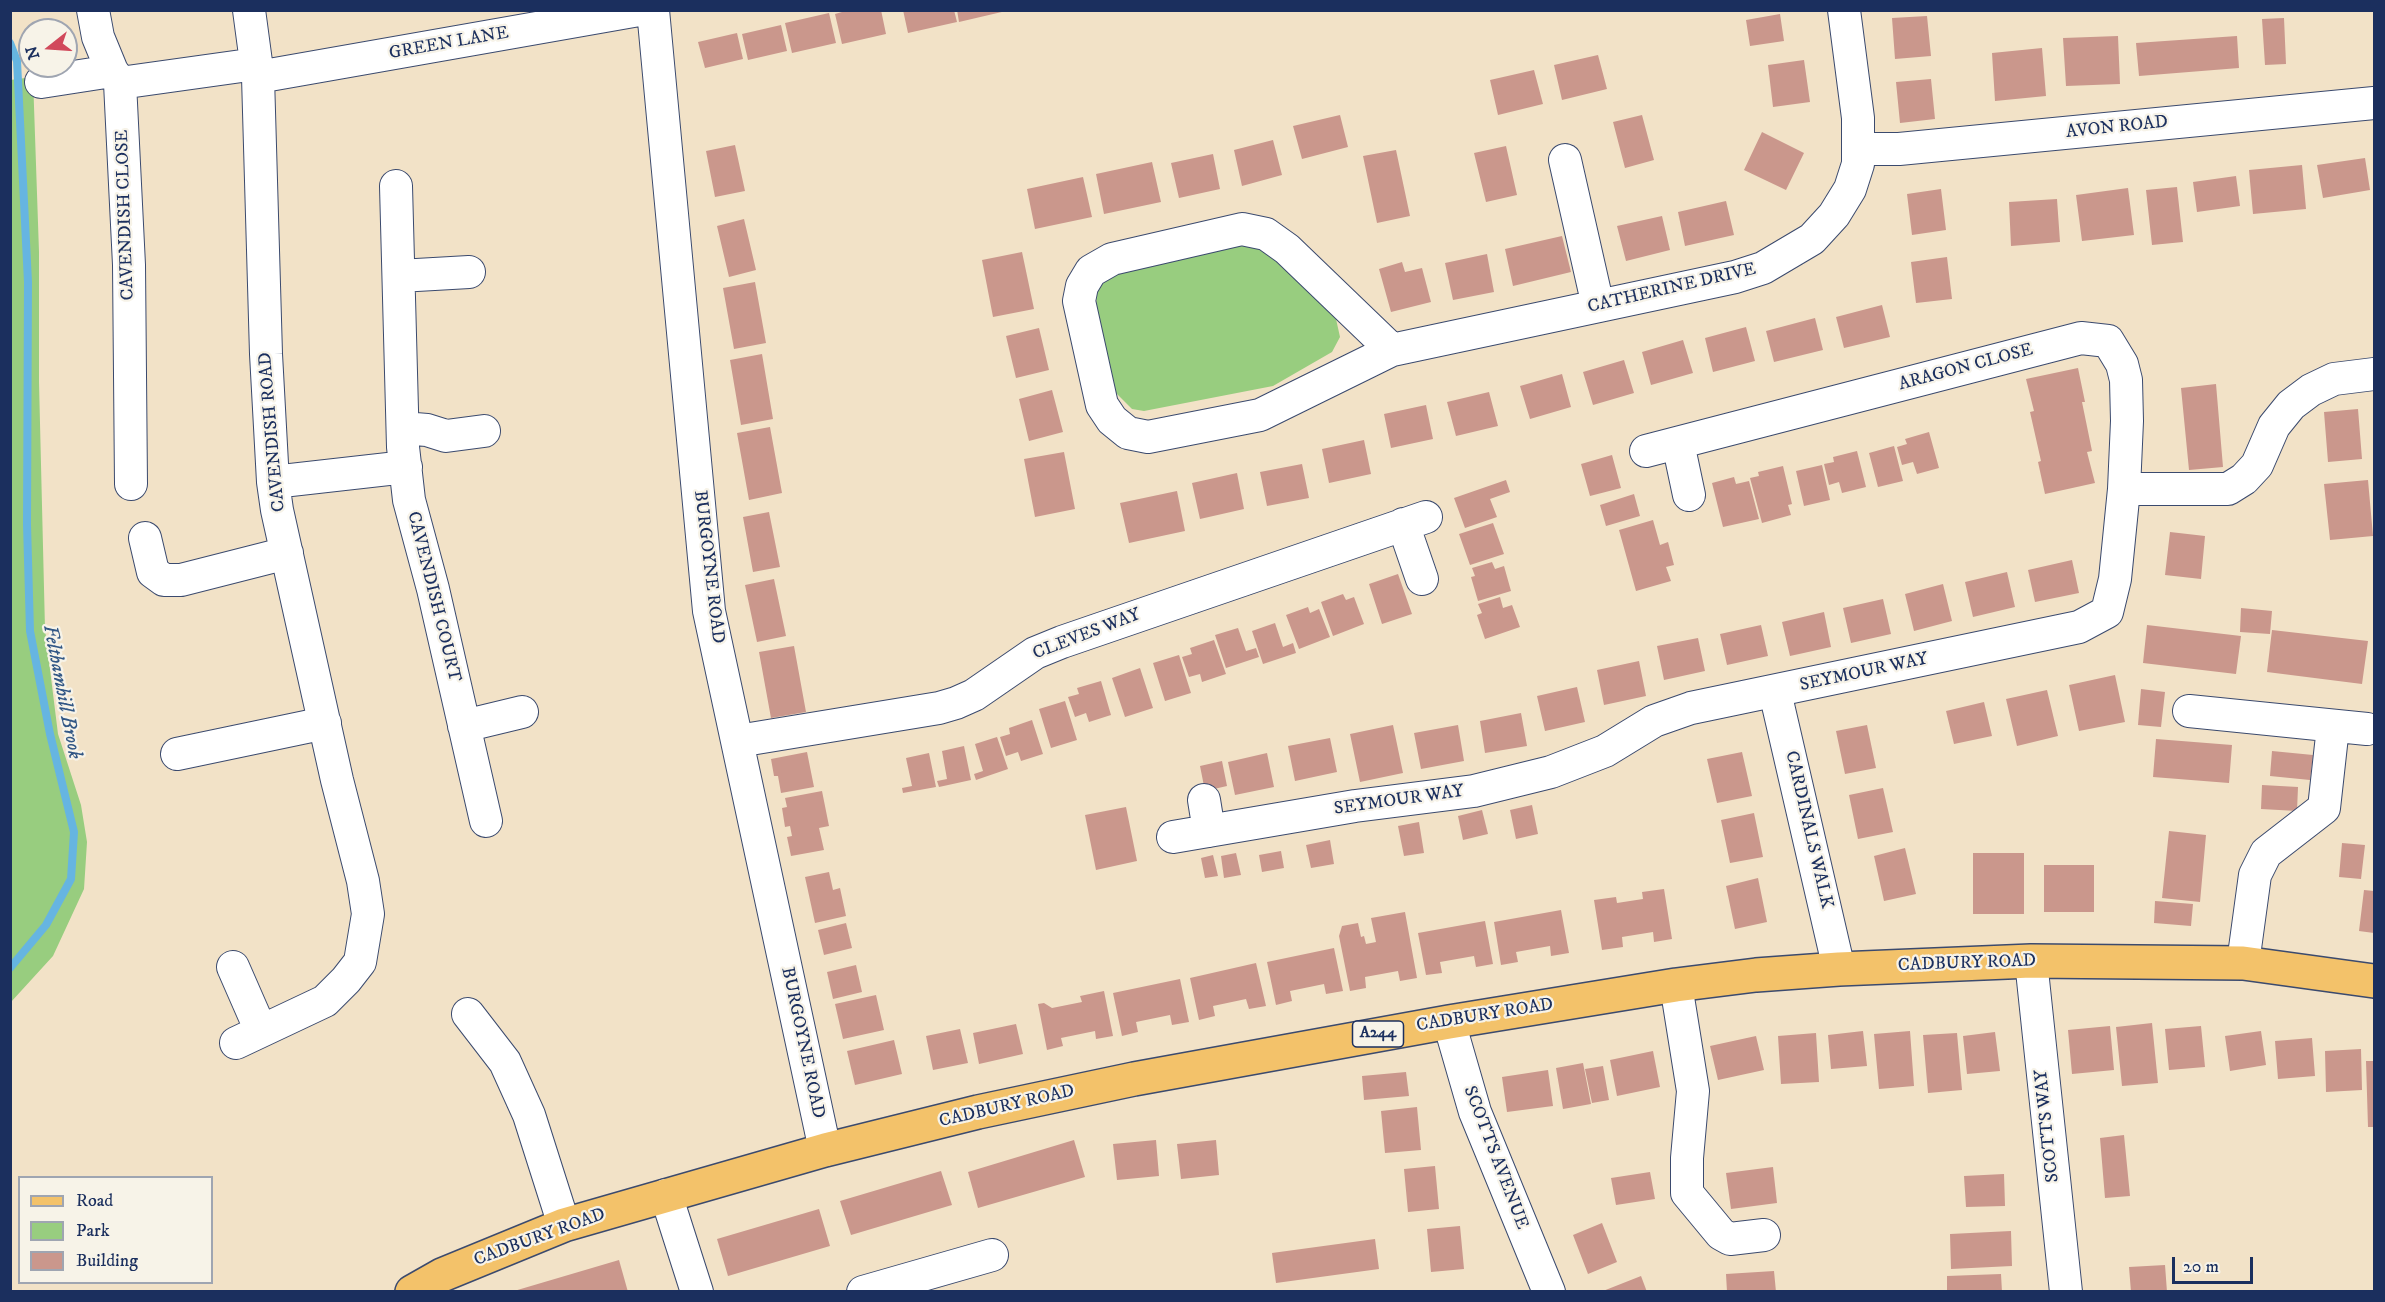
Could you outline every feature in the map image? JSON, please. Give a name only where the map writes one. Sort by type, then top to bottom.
[{"type":"main road","name":"CADBURY ROAD","points":[[412,1292],[442,1275],[564,1225],[825,1150],[978,1112],[1134,1078],[1449,1022],[1676,985],[1756,975],[1839,969],[2031,961],[2243,963],[2374,981]]},
{"type":"street","name":"CAVENDISH CLOSE","points":[[93,10],[98,37],[116,77],[129,265],[131,484]]},
{"type":"street","name":"CAVENDISH ROAD","points":[[233,968],[248,1037],[325,1000],[346,980],[360,962],[368,914],[363,881],[337,780],[273,482],[266,354],[257,71],[249,10]]},
{"type":"street","name":"GREEN LANE","points":[[257,71],[639,10]]},
{"type":"street","name":"BURGOYNE ROAD","points":[[653,10],[709,611],[825,1150]]},
{"type":"street","name":"CATHERINE DRIVE","points":[[1392,350],[1287,249],[1266,234],[1242,229],[1112,259],[1091,271],[1082,285],[1079,301],[1102,405],[1112,420],[1128,433],[1148,437],[1260,415],[1392,350],[1735,277],[1763,268],[1812,239],[1834,215],[1850,189],[1858,164],[1858,118],[1844,10]]},
{"type":"street","points":[[41,82],[257,71]]},
{"type":"street","name":"AVON ROAD","points":[[1859,149],[1899,149],[2374,103]]},
{"type":"street","points":[[1565,160],[1598,306]]},
{"type":"street","name":"CAVENDISH COURT","points":[[396,186],[403,428],[409,500],[433,589],[486,821]]},
{"type":"street","points":[[399,276],[469,272]]},
{"type":"street","name":"ARAGON CLOSE","points":[[1646,451],[2081,338],[2108,341],[2122,364],[2126,380],[2127,421],[2124,489]]},
{"type":"street","points":[[2124,489],[2228,489],[2244,479],[2257,465],[2274,426],[2291,405],[2311,390],[2334,379],[2374,374]]},
{"type":"street","points":[[403,428],[427,430],[446,436],[483,431]]},
{"type":"street","points":[[1678,443],[1689,495]]},
{"type":"street","points":[[273,482],[406,467]]},
{"type":"street","name":"SEYMOUR WAY","points":[[1173,837],[1354,806],[1474,791],[1551,772],[1605,751],[1654,721],[1691,708],[2079,627],[2107,612],[2115,579],[2124,489]]},
{"type":"street","name":"CLEVES WAY","points":[[738,741],[939,708],[956,703],[974,694],[1035,653],[1062,642],[1415,521],[1422,579]]},
{"type":"street","points":[[145,538],[153,572],[164,580],[181,580],[287,553]]},
{"type":"street","name":"CARDINALS WALK","points":[[1775,692],[1839,969]]},
{"type":"street","points":[[2189,711],[2367,729]]},
{"type":"street","points":[[464,726],[522,712]]},
{"type":"street","points":[[177,754],[325,723]]},
{"type":"street","points":[[2243,963],[2255,875],[2266,853],[2324,808],[2333,727]]},
{"type":"street","points":[[1204,800],[1209,831]]},
{"type":"street","name":"SCOTTS WAY","points":[[2031,961],[2066,1292]]},
{"type":"street","points":[[1676,985],[1693,1091],[1687,1158],[1687,1193],[1721,1234],[1730,1239],[1764,1235]]},
{"type":"street","points":[[468,1014],[505,1062],[529,1115],[564,1225]]},
{"type":"street","name":"SCOTTS AVENUE","points":[[1449,1022],[1475,1112],[1543,1290]]},
{"type":"street","points":[[666,1195],[697,1292]]},
{"type":"street","points":[[863,1292],[992,1255]]},
{"type":"green space","points":[[33,78],[39,252],[39,382],[45,629],[58,734],[81,805],[87,842],[84,889],[53,956],[11,1002],[10,80]]},
{"type":"green space","points":[[1255,241],[1267,245],[1336,319],[1340,337],[1332,352],[1273,386],[1144,411],[1132,409],[1113,390],[1096,309],[1097,287],[1104,279],[1120,270]]},
{"type":"building","points":[[849,10],[881,10],[886,34],[842,44],[835,14]]},
{"type":"building","points":[[903,10],[954,10],[957,22],[908,33]]},
{"type":"building","points":[[957,10],[1006,10],[1006,11],[959,22]]},
{"type":"building","points":[[829,13],[836,43],[792,53],[785,23]]},
{"type":"building","points":[[1780,14],[1784,41],[1750,46],[1746,20]]},
{"type":"building","points":[[1927,16],[1931,56],[1895,59],[1892,18]]},
{"type":"building","points":[[2284,18],[2286,64],[2265,65],[2262,19]]},
{"type":"building","points":[[781,25],[787,51],[748,60],[742,34]]},
{"type":"building","points":[[737,33],[743,59],[705,68],[698,42]]},
{"type":"building","points":[[2118,36],[2120,84],[2066,86],[2063,38]]},
{"type":"building","points":[[2237,36],[2239,68],[2139,76],[2136,43]]},
{"type":"building","points":[[2042,48],[2046,96],[1995,101],[1992,53]]},
{"type":"building","points":[[1598,55],[1607,89],[1562,100],[1554,65]]},
{"type":"building","points":[[1804,60],[1810,102],[1773,107],[1768,65]]},
{"type":"building","points":[[1534,70],[1543,104],[1498,115],[1490,80]]},
{"type":"building","points":[[1931,79],[1935,119],[1900,123],[1896,82]]},
{"type":"building","points":[[1340,115],[1348,147],[1302,159],[1293,126]]},
{"type":"building","points":[[1642,115],[1654,160],[1625,168],[1613,122]]},
{"type":"building","points":[[1762,132],[1804,153],[1786,190],[1744,170]]},
{"type":"building","points":[[1273,140],[1282,175],[1242,186],[1234,150]]},
{"type":"building","points":[[735,145],[745,191],[715,197],[706,151]]},
{"type":"building","points":[[1506,146],[1517,195],[1486,202],[1474,153]]},
{"type":"building","points":[[1396,150],[1410,216],[1377,223],[1363,156]]},
{"type":"building","points":[[1213,154],[1220,189],[1179,198],[1171,163]]},
{"type":"building","points":[[2365,158],[2370,190],[2323,198],[2317,165]]},
{"type":"building","points":[[1152,162],[1161,202],[1104,214],[1096,174]]},
{"type":"building","points":[[2302,165],[2306,209],[2253,214],[2249,170]]},
{"type":"building","points":[[2236,176],[2240,206],[2197,212],[2193,182]]},
{"type":"building","points":[[1083,177],[1092,217],[1035,229],[1027,189]]},
{"type":"building","points":[[2177,187],[2183,242],[2152,245],[2146,190]]},
{"type":"building","points":[[2128,188],[2134,235],[2082,241],[2076,195]]},
{"type":"building","points":[[1941,189],[1946,230],[1912,235],[1907,194]]},
{"type":"building","points":[[2057,199],[2060,242],[2011,246],[2009,202]]},
{"type":"building","points":[[1726,201],[1734,235],[1685,246],[1678,212]]},
{"type":"building","points":[[1662,216],[1670,250],[1626,261],[1617,226]]},
{"type":"building","points":[[744,219],[756,270],[729,277],[717,226]]},
{"type":"building","points":[[1562,236],[1571,272],[1513,286],[1505,249]]},
{"type":"building","points":[[1022,252],[1034,309],[993,317],[982,260]]},
{"type":"building","points":[[1487,254],[1494,292],[1453,300],[1445,263]]},
{"type":"building","points":[[1947,257],[1952,299],[1916,303],[1911,262]]},
{"type":"building","points":[[1402,262],[1405,272],[1422,268],[1431,302],[1391,312],[1379,269]]},
{"type":"building","points":[[755,282],[766,343],[734,349],[723,288]]},
{"type":"building","points":[[1882,305],[1890,337],[1844,348],[1836,317]]},
{"type":"building","points":[[1815,318],[1823,350],[1774,362],[1766,331]]},
{"type":"building","points":[[1746,327],[1755,361],[1713,372],[1705,338]]},
{"type":"building","points":[[1039,328],[1049,370],[1016,378],[1006,336]]},
{"type":"building","points":[[1683,340],[1693,373],[1651,385],[1642,352]]},
{"type":"building","points":[[762,354],[773,419],[741,425],[730,360]]},
{"type":"building","points":[[1624,360],[1634,393],[1593,405],[1583,372]]},
{"type":"building","points":[[2078,368],[2092,451],[2087,452],[2095,483],[2045,494],[2038,462],[2041,461],[2030,412],[2034,411],[2026,379]]},
{"type":"building","points":[[1562,374],[1571,407],[1530,419],[1520,386]]},
{"type":"building","points":[[2216,384],[2223,467],[2189,470],[2181,388]]},
{"type":"building","points":[[1052,390],[1063,432],[1029,441],[1019,399]]},
{"type":"building","points":[[1489,392],[1498,426],[1456,436],[1447,402]]},
{"type":"building","points":[[1426,405],[1433,439],[1391,448],[1384,414]]},
{"type":"building","points":[[2358,409],[2362,459],[2328,462],[2324,412]]},
{"type":"building","points":[[770,427],[782,493],[749,500],[737,433]]},
{"type":"building","points":[[1929,432],[1939,468],[1917,474],[1913,462],[1902,465],[1897,447],[1907,444],[1905,439]]},
{"type":"building","points":[[1364,440],[1371,474],[1329,483],[1322,449]]},
{"type":"building","points":[[1894,446],[1903,481],[1878,487],[1869,453]]},
{"type":"building","points":[[1857,451],[1866,487],[1842,493],[1839,482],[1829,485],[1824,464],[1834,462],[1833,457]]},
{"type":"building","points":[[1064,452],[1075,509],[1035,517],[1024,459]]},
{"type":"building","points":[[1612,455],[1621,488],[1590,496],[1581,464]]},
{"type":"building","points":[[1302,464],[1309,498],[1267,506],[1260,472]]},
{"type":"building","points":[[1822,465],[1830,500],[1804,506],[1796,471]]},
{"type":"building","points":[[1783,466],[1792,504],[1788,505],[1791,515],[1762,523],[1750,478],[1759,476],[1758,472]]},
{"type":"building","points":[[1237,473],[1244,509],[1200,519],[1192,483]]},
{"type":"building","points":[[1734,477],[1736,484],[1749,481],[1759,519],[1723,527],[1712,483]]},
{"type":"building","points":[[1506,480],[1510,492],[1490,499],[1497,517],[1465,528],[1454,498]]},
{"type":"building","points":[[2368,480],[2373,536],[2330,540],[2324,484]]},
{"type":"building","points":[[1177,491],[1185,531],[1129,543],[1120,503]]},
{"type":"building","points":[[1634,494],[1640,516],[1606,526],[1600,505]]},
{"type":"building","points":[[769,512],[780,567],[753,572],[743,517]]},
{"type":"building","points":[[1653,520],[1660,545],[1668,542],[1674,565],[1666,567],[1671,581],[1636,591],[1619,530]]},
{"type":"building","points":[[1493,523],[1504,554],[1470,565],[1459,534]]},
{"type":"building","points":[[2170,532],[2205,536],[2201,579],[2165,575]]},
{"type":"building","points":[[2072,560],[2079,593],[2035,602],[2028,570]]},
{"type":"building","points":[[1492,562],[1495,569],[1504,566],[1511,591],[1478,601],[1471,577],[1475,576],[1472,568]]},
{"type":"building","points":[[2007,572],[2015,607],[1973,617],[1965,582]]},
{"type":"building","points":[[1398,574],[1412,614],[1382,624],[1369,584]]},
{"type":"building","points":[[774,579],[786,636],[757,642],[745,585]]},
{"type":"building","points":[[1943,584],[1952,621],[1914,631],[1905,594]]},
{"type":"building","points":[[1343,594],[1346,600],[1354,597],[1364,624],[1333,636],[1321,602]]},
{"type":"building","points":[[1500,597],[1503,608],[1512,605],[1520,627],[1485,639],[1477,615],[1482,613],[1478,604]]},
{"type":"building","points":[[1883,599],[1891,634],[1851,643],[1843,608]]},
{"type":"building","points":[[1308,607],[1310,613],[1319,609],[1330,637],[1299,649],[1286,615]]},
{"type":"building","points":[[2241,608],[2272,611],[2270,634],[2240,632]]},
{"type":"building","points":[[1824,612],[1831,647],[1790,656],[1782,622]]},
{"type":"building","points":[[1275,623],[1283,647],[1293,643],[1296,653],[1263,664],[1252,631]]},
{"type":"building","points":[[1761,625],[1768,656],[1727,665],[1720,634]]},
{"type":"building","points":[[2147,625],[2241,636],[2236,674],[2143,663]]},
{"type":"building","points":[[1238,628],[1246,651],[1256,648],[1259,657],[1226,668],[1215,635]]},
{"type":"building","points":[[2272,630],[2368,641],[2362,684],[2267,672]]},
{"type":"building","points":[[1698,638],[1705,671],[1664,680],[1657,646]]},
{"type":"building","points":[[1214,640],[1226,674],[1202,682],[1200,674],[1189,677],[1182,657],[1192,654],[1190,648]]},
{"type":"building","points":[[794,646],[806,712],[771,718],[759,652]]},
{"type":"building","points":[[1179,655],[1191,693],[1165,701],[1153,663]]},
{"type":"building","points":[[1639,661],[1646,696],[1604,705],[1597,670]]},
{"type":"building","points":[[1140,668],[1153,708],[1125,717],[1112,678]]},
{"type":"building","points":[[2115,675],[2125,722],[2079,731],[2069,685]]},
{"type":"building","points":[[1101,681],[1111,715],[1089,722],[1086,713],[1075,717],[1068,697],[1079,694],[1077,688]]},
{"type":"building","points":[[1577,687],[1585,722],[1545,731],[1537,696]]},
{"type":"building","points":[[2141,689],[2165,692],[2161,727],[2138,725]]},
{"type":"building","points":[[2047,690],[2058,736],[2017,746],[2006,699]]},
{"type":"building","points":[[1065,701],[1077,740],[1051,748],[1039,709]]},
{"type":"building","points":[[1984,702],[1992,736],[1954,744],[1946,711]]},
{"type":"building","points":[[1521,713],[1527,746],[1485,753],[1480,721]]},
{"type":"building","points":[[1032,720],[1043,754],[1021,761],[1018,752],[1006,756],[1000,737],[1010,734],[1009,728]]},
{"type":"building","points":[[1393,725],[1403,773],[1360,782],[1350,734]]},
{"type":"building","points":[[1458,725],[1464,761],[1421,769],[1414,733]]},
{"type":"building","points":[[1867,725],[1876,768],[1845,774],[1836,731]]},
{"type":"building","points":[[997,737],[1008,769],[976,780],[974,774],[983,771],[975,744]]},
{"type":"building","points":[[1330,738],[1337,772],[1295,781],[1288,746]]},
{"type":"building","points":[[2156,739],[2232,745],[2229,783],[2153,777]]},
{"type":"building","points":[[964,746],[971,780],[939,787],[937,781],[947,779],[942,751]]},
{"type":"building","points":[[2272,751],[2313,755],[2310,780],[2270,776]]},
{"type":"building","points":[[807,752],[814,787],[781,793],[778,776],[774,776],[771,759]]},
{"type":"building","points":[[1742,752],[1752,796],[1717,803],[1707,759]]},
{"type":"building","points":[[929,753],[936,787],[903,793],[902,788],[912,786],[906,758]]},
{"type":"building","points":[[1267,753],[1274,787],[1235,795],[1228,762]]},
{"type":"building","points":[[1222,761],[1227,786],[1205,791],[1200,766]]},
{"type":"building","points":[[2262,785],[2298,787],[2297,811],[2261,809]]},
{"type":"building","points":[[1883,788],[1893,832],[1858,839],[1849,795]]},
{"type":"building","points":[[822,791],[829,826],[819,828],[824,850],[791,856],[787,837],[792,836],[790,826],[785,827],[782,808],[787,807],[785,798]]},
{"type":"building","points":[[1532,805],[1538,834],[1516,839],[1510,810]]},
{"type":"building","points":[[1126,807],[1137,861],[1096,870],[1085,815]]},
{"type":"building","points":[[1482,810],[1488,834],[1463,840],[1458,816]]},
{"type":"building","points":[[1754,813],[1763,857],[1730,863],[1721,820]]},
{"type":"building","points":[[1419,822],[1424,853],[1404,856],[1398,826]]},
{"type":"building","points":[[2169,831],[2206,835],[2200,902],[2162,898]]},
{"type":"building","points":[[1330,840],[1334,864],[1311,868],[1306,845]]},
{"type":"building","points":[[2342,843],[2365,845],[2361,879],[2339,877]]},
{"type":"building","points":[[1905,848],[1916,894],[1884,901],[1874,856]]},
{"type":"building","points":[[1281,851],[1284,868],[1262,872],[1259,855]]},
{"type":"building","points":[[1236,853],[1241,875],[1224,878],[1221,856]]},
{"type":"building","points":[[1973,853],[2024,853],[2024,914],[1973,914]]},
{"type":"building","points":[[1213,855],[1218,876],[1205,878],[1201,858]]},
{"type":"building","points":[[2044,865],[2094,865],[2094,912],[2044,912]]},
{"type":"building","points":[[829,872],[833,890],[840,888],[846,916],[815,923],[805,877]]},
{"type":"building","points":[[1758,878],[1767,922],[1735,929],[1726,886]]},
{"type":"building","points":[[1664,889],[1672,939],[1654,942],[1653,932],[1622,937],[1623,947],[1602,950],[1594,900],[1616,897],[1617,903],[1643,899],[1642,892]]},
{"type":"building","points":[[2364,890],[2374,891],[2374,933],[2359,931]]},
{"type":"building","points":[[2155,901],[2193,904],[2191,926],[2154,923]]},
{"type":"building","points":[[1561,910],[1569,953],[1551,956],[1550,946],[1516,952],[1518,962],[1501,965],[1494,922]]},
{"type":"building","points":[[1405,912],[1417,978],[1400,981],[1398,971],[1365,977],[1366,988],[1350,991],[1339,936],[1342,926],[1358,923],[1361,937],[1364,936],[1366,944],[1376,942],[1371,918]]},
{"type":"building","points":[[1485,921],[1493,964],[1476,967],[1474,956],[1440,962],[1442,973],[1426,975],[1418,933]]},
{"type":"building","points":[[846,923],[852,948],[824,955],[818,930]]},
{"type":"building","points":[[1334,948],[1343,991],[1326,994],[1324,984],[1290,991],[1292,1001],[1276,1005],[1267,962]]},
{"type":"building","points":[[1256,963],[1266,1006],[1249,1009],[1246,999],[1213,1006],[1215,1016],[1199,1020],[1190,978]]},
{"type":"building","points":[[856,965],[862,992],[833,999],[827,972]]},
{"type":"building","points":[[1180,979],[1189,1022],[1172,1025],[1170,1015],[1136,1022],[1138,1032],[1122,1036],[1113,993]]},
{"type":"building","points":[[1104,991],[1113,1036],[1096,1039],[1095,1031],[1061,1038],[1063,1046],[1047,1050],[1038,1004],[1044,1003],[1052,1008],[1082,1002],[1080,996]]},
{"type":"building","points":[[876,995],[884,1030],[843,1039],[835,1004]]},
{"type":"building","points":[[2152,1023],[2158,1083],[2122,1086],[2116,1027]]},
{"type":"building","points":[[1016,1024],[1023,1054],[979,1064],[973,1033]]},
{"type":"building","points":[[2110,1026],[2114,1070],[2072,1074],[2068,1030]]},
{"type":"building","points":[[2201,1026],[2205,1067],[2169,1070],[2165,1029]]},
{"type":"building","points":[[960,1029],[968,1063],[933,1070],[926,1036]]},
{"type":"building","points":[[1863,1031],[1867,1066],[1831,1069],[1828,1035]]},
{"type":"building","points":[[1910,1031],[1914,1086],[1879,1089],[1874,1034]]},
{"type":"building","points":[[2261,1031],[2266,1065],[2230,1071],[2225,1036]]},
{"type":"building","points":[[1995,1032],[2000,1071],[1967,1074],[1963,1036]]},
{"type":"building","points":[[1816,1033],[1819,1082],[1781,1084],[1778,1036]]},
{"type":"building","points":[[1957,1033],[1962,1090],[1928,1093],[1923,1035]]},
{"type":"building","points":[[1756,1036],[1764,1070],[1718,1080],[1710,1046]]},
{"type":"building","points":[[2312,1038],[2315,1076],[2278,1079],[2275,1041]]},
{"type":"building","points":[[894,1040],[902,1074],[855,1085],[847,1051]]},
{"type":"building","points":[[2361,1049],[2362,1090],[2326,1092],[2325,1051]]},
{"type":"building","points":[[1653,1051],[1660,1087],[1617,1096],[1610,1060]]},
{"type":"building","points":[[2366,1061],[2374,1061],[2374,1127],[2368,1127]]},
{"type":"building","points":[[1583,1063],[1591,1104],[1563,1109],[1556,1068]]},
{"type":"building","points":[[1603,1066],[1609,1100],[1592,1103],[1585,1069]]},
{"type":"building","points":[[1548,1070],[1553,1106],[1507,1112],[1502,1077]]},
{"type":"building","points":[[1406,1072],[1409,1096],[1364,1100],[1362,1076]]},
{"type":"building","points":[[1417,1107],[1421,1150],[1385,1153],[1381,1111]]},
{"type":"building","points":[[2124,1135],[2130,1196],[2105,1198],[2100,1138]]},
{"type":"building","points":[[1074,1140],[1085,1177],[978,1208],[968,1172]]},
{"type":"building","points":[[1156,1140],[1159,1176],[1117,1180],[1113,1144]]},
{"type":"building","points":[[1216,1140],[1219,1175],[1181,1179],[1177,1144]]},
{"type":"building","points":[[1435,1166],[1439,1209],[1408,1212],[1404,1169]]},
{"type":"building","points":[[1773,1167],[1777,1203],[1731,1209],[1726,1173]]},
{"type":"building","points":[[941,1171],[952,1205],[851,1235],[840,1201]]},
{"type":"building","points":[[1650,1172],[1655,1199],[1616,1205],[1611,1178]]},
{"type":"building","points":[[2004,1174],[2005,1206],[1966,1207],[1964,1176]]},
{"type":"building","points":[[819,1209],[830,1246],[728,1276],[717,1239]]},
{"type":"building","points":[[1602,1223],[1617,1262],[1588,1274],[1573,1235]]},
{"type":"building","points":[[1460,1226],[1464,1269],[1431,1272],[1427,1229]]},
{"type":"building","points":[[2011,1231],[2012,1266],[1951,1269],[1950,1234]]},
{"type":"building","points":[[1375,1239],[1379,1269],[1276,1283],[1272,1253]]},
{"type":"building","points":[[619,1260],[628,1292],[514,1292],[514,1291]]},
{"type":"building","points":[[2165,1265],[2167,1292],[2131,1292],[2129,1267]]},
{"type":"building","points":[[1774,1271],[1776,1292],[1727,1292],[1726,1274]]},
{"type":"building","points":[[2001,1274],[2002,1292],[1947,1292],[1947,1276]]},
{"type":"building","points":[[1641,1276],[1647,1292],[1603,1292],[1603,1291]]},
{"type":"waterway","name":"Felthamhill Brook","points":[[10,43],[17,61],[28,282],[27,524],[30,631],[50,734],[74,832],[71,879],[46,925],[10,968]]}]
